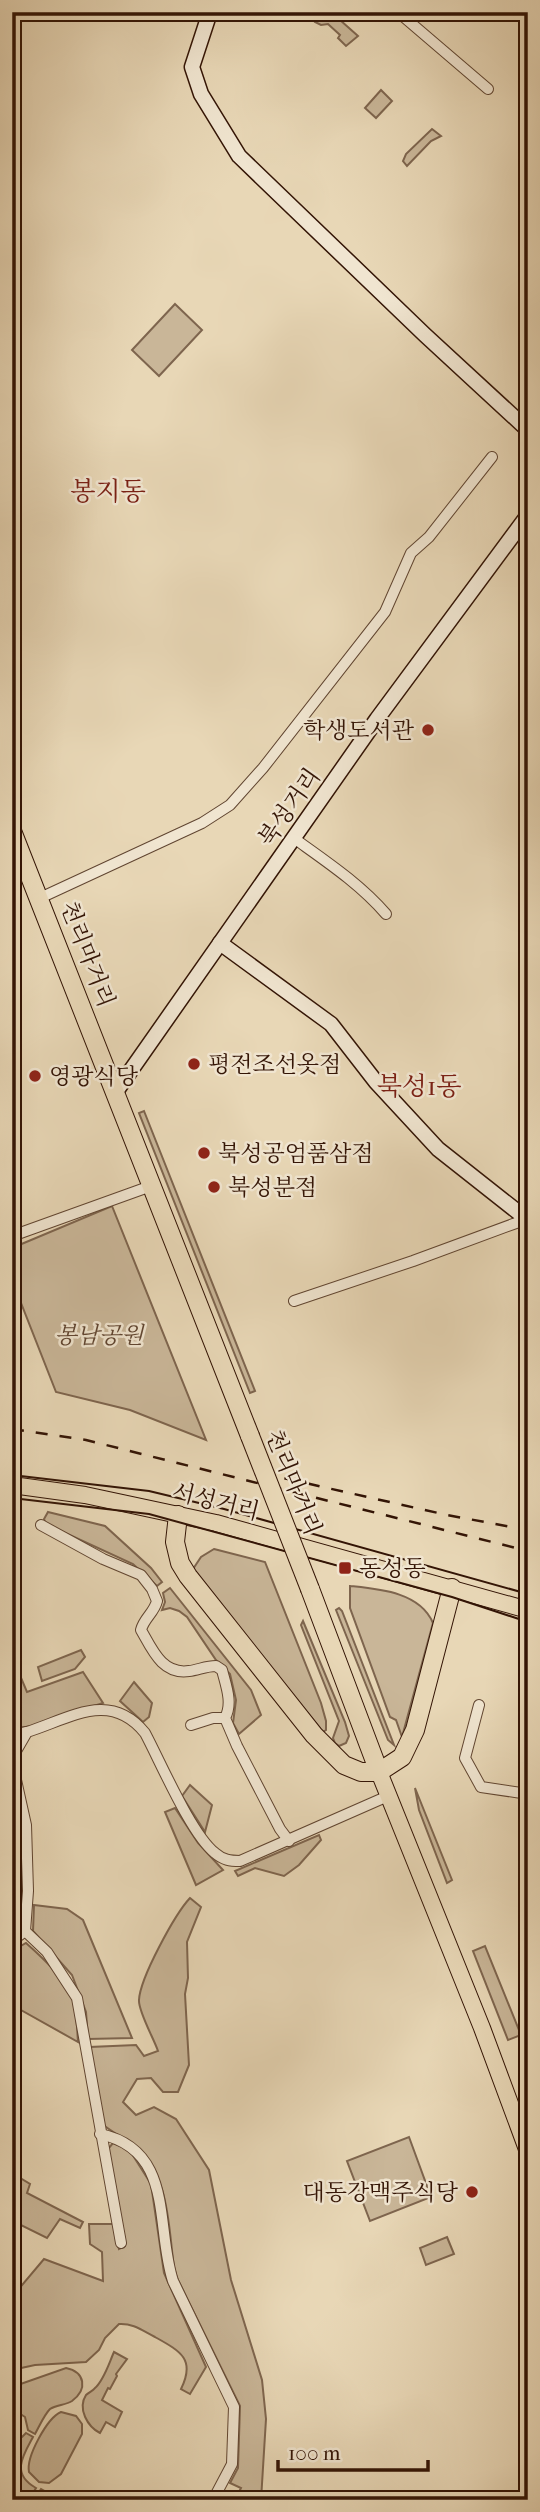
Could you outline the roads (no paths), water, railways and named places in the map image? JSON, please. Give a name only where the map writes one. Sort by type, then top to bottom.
[{"type":"highway","name":"천리마거리","points":[[12,831],[310,1589],[379,1772]]},
{"type":"highway","points":[[178,1515],[175,1542],[177,1552],[180,1563],[196,1588],[314,1735],[344,1765],[361,1772],[379,1772],[402,1757],[415,1730],[452,1588]]},
{"type":"main road","name":"서성거리","points":[[12,1485],[85,1495],[178,1515],[528,1610]]},
{"type":"main road","name":"천리마거리","points":[[379,1772],[482,2028],[528,2151]]},
{"type":"street","points":[[210,12],[192,67],[201,94],[239,156],[528,430]]},
{"type":"street","points":[[398,12],[488,89]]},
{"type":"street","points":[[40,898],[202,823],[230,805],[263,768],[385,612],[411,553],[429,537],[492,457]]},
{"type":"street","name":"북성거리","points":[[115,1093],[377,719],[528,515]]},
{"type":"street","points":[[295,839],[347,876],[374,899],[386,914]]},
{"type":"street","points":[[220,943],[331,1024],[376,1082],[438,1149],[526,1219],[294,1301]]},
{"type":"street","points":[[12,1236],[151,1186]]},
{"type":"street","points":[[41,1525],[103,1559],[141,1575],[157,1601],[141,1630],[164,1665],[172,1671],[187,1672],[216,1665],[222,1670],[229,1702],[225,1718],[280,1829],[289,1841]]},
{"type":"street","points":[[479,1705],[465,1758],[481,1787],[528,1793]]},
{"type":"street","points":[[12,1735],[100,1708],[117,1710],[133,1718],[145,1733],[200,1838],[228,1861],[240,1861],[388,1796]]},
{"type":"street","points":[[191,1725],[213,1718],[225,1718]]},
{"type":"street","points":[[12,1941],[25,1931],[28,1891],[26,1825],[12,1760],[27,1732]]},
{"type":"street","points":[[25,1931],[47,1952],[77,1998],[121,2244]]},
{"type":"street","points":[[100,2134],[115,2137],[135,2150],[151,2171],[160,2196],[169,2269],[173,2281],[234,2407],[232,2464],[213,2500]]},
{"type":"tram line","points":[[12,1475],[149,1491],[224,1509],[528,1594]]},
{"type":"tram line","points":[[12,1498],[149,1514],[452,1597],[528,1622]]},
{"type":"railway","points":[[12,1429],[86,1440],[528,1551]]},
{"type":"railway","points":[[261,1473],[447,1515],[528,1530]]},
{"type":"place","name":"학생도서관","points":[[428,730]]},
{"type":"place","name":"평전조선옷점","points":[[194,1064]]},
{"type":"place","name":"영광식당","points":[[35,1076]]},
{"type":"place","name":"북성공엄품삼점","points":[[204,1153]]},
{"type":"place","name":"북성분점","points":[[214,1187]]},
{"type":"place","name":"동성동","points":[[345,1568]]},
{"type":"place","name":"대동강맥주식당","points":[[472,2192]]},
{"type":"district","name":"봉지동","points":[[108,491]]},
{"type":"district","name":"북성1동","points":[[419,1086]]},
{"type":"park label","name":"봉남공원","points":[[99,1335]]}]
